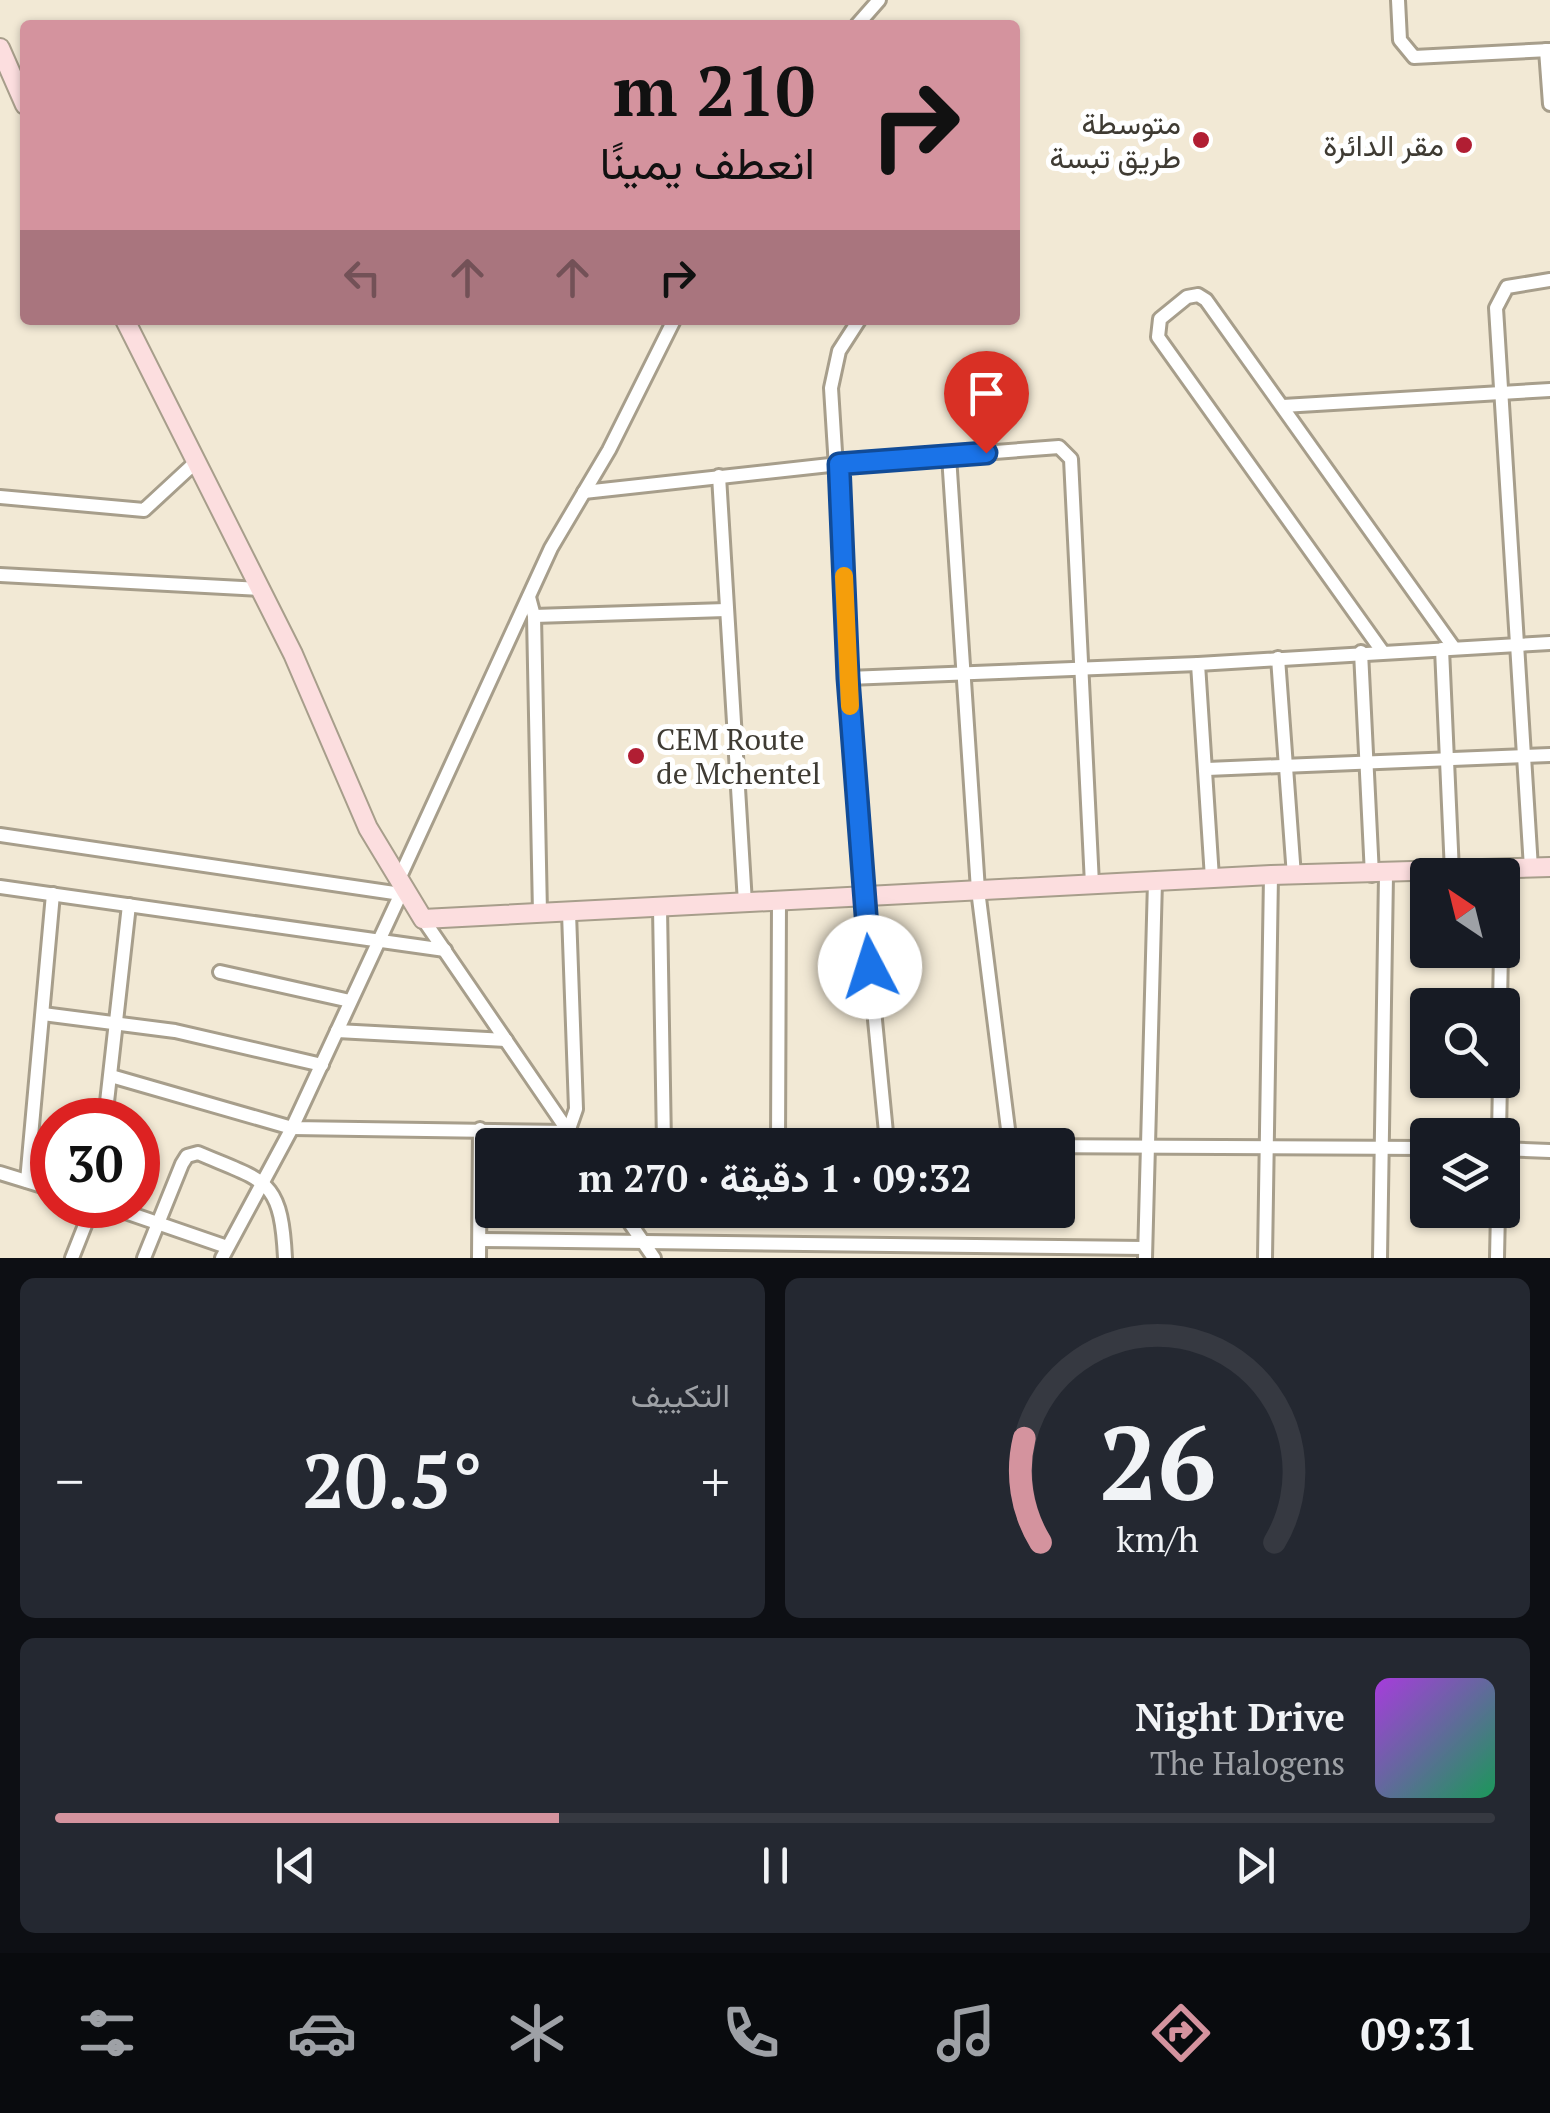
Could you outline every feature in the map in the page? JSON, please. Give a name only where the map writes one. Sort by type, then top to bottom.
[{"type":"street","points":[[862,20],[879,0]]},
{"type":"street","points":[[1398,0],[1400,40],[1414,57],[1548,50],[1550,104]]},
{"type":"street","points":[[0,48],[20,94]]},
{"type":"street","points":[[1541,867],[1525,755],[1516,646],[1496,308],[1500,293],[1515,284],[1550,280]]},
{"type":"street","points":[[1382,651],[1158,338],[1160,319],[1186,297],[1198,295],[1206,300],[1448,648],[1452,858]]},
{"type":"street","points":[[128,325],[262,588],[360,813],[400,888],[566,1128]]},
{"type":"street","points":[[160,1225],[225,1253],[292,1128],[380,942],[528,596],[671,325]]},
{"type":"street","points":[[856,325],[832,369],[863,897],[886,1128]]},
{"type":"street","points":[[1283,406],[1550,390]]},
{"type":"street","points":[[584,492],[839,464],[1059,447],[1067,451],[1092,884]]},
{"type":"street","points":[[949,456],[978,890],[1008,1128]]},
{"type":"street","points":[[0,498],[144,510],[197,461]]},
{"type":"street","points":[[719,476],[744,903]]},
{"type":"street","points":[[0,575],[262,588]]},
{"type":"street","points":[[528,596],[534,616],[540,914]]},
{"type":"street","points":[[534,616],[726,610]]},
{"type":"street","points":[[848,678],[1082,670],[1550,643]]},
{"type":"street","points":[[1361,652],[1366,765],[1379,875],[1380,1258]]},
{"type":"street","points":[[1278,658],[1294,876]]},
{"type":"street","points":[[1198,664],[1212,878]]},
{"type":"street","points":[[1207,770],[1550,754]]},
{"type":"street","points":[[0,835],[400,888]]},
{"type":"street","points":[[423,919],[1271,875],[1410,874]]},
{"type":"street","points":[[1265,1258],[1271,875]]},
{"type":"street","points":[[480,1240],[1145,1253],[1154,881]]},
{"type":"street","points":[[0,887],[445,950]]},
{"type":"street","points":[[26,1181],[53,894]]},
{"type":"street","points":[[778,1128],[779,901]]},
{"type":"street","points":[[108,1098],[129,905]]},
{"type":"street","points":[[660,908],[664,1128]]},
{"type":"street","points":[[570,912],[575,1128]]},
{"type":"street","points":[[220,972],[350,1001]]},
{"type":"street","points":[[43,1014],[117,1020],[322,1065]]},
{"type":"street","points":[[337,1031],[506,1040]]},
{"type":"street","points":[[111,1076],[292,1128],[475,1129]]},
{"type":"street","points":[[1075,1144],[1410,1147]]},
{"type":"street","points":[[1520,1150],[1550,1151]]},
{"type":"street","points":[[160,1219],[182,1164],[191,1154],[264,1182],[282,1211],[285,1258]]},
{"type":"street","points":[[0,1173],[30,1182]]},
{"type":"street","points":[[72,1258],[84,1228]]},
{"type":"street","points":[[144,1258],[156,1228]]},
{"type":"street","points":[[478,1258],[480,1228]]},
{"type":"street","points":[[633,1228],[654,1258]]},
{"type":"street","points":[[1498,1228],[1498,1258]]},
{"type":"slow traffic","points":[[844,576],[850,706]]},
{"type":"place","name":"متوسطة طريق تبسة","points":[[1201,140]]},
{"type":"place","name":"مقر الدائرة","points":[[1464,145]]},
{"type":"place","name":"CEM Route de Mchentel","points":[[636,756]]},
{"type":"route","points":[[870,967],[848,678],[839,464],[986,453]]}]
